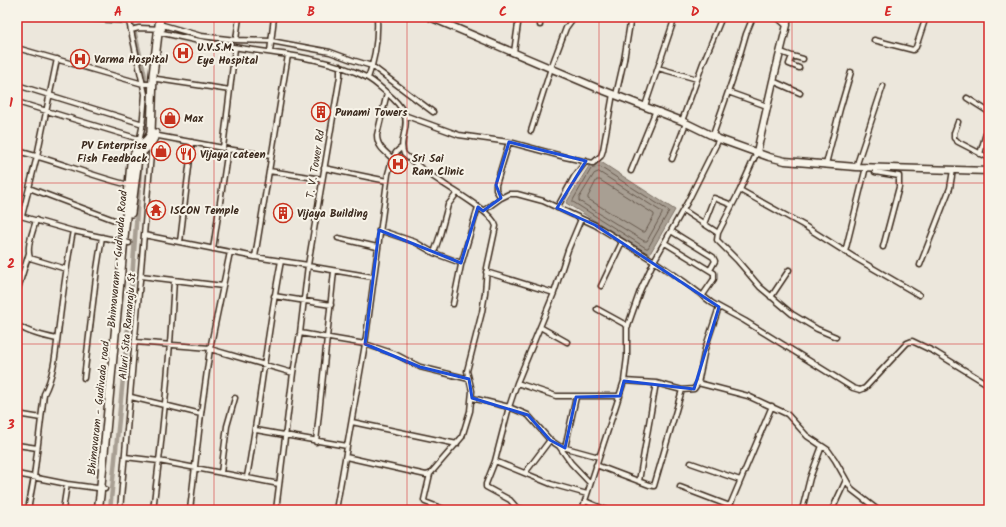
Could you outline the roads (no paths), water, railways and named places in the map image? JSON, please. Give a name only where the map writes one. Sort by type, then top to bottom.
[{"type":"main road","points":[[144,145],[162,27],[160,17]]},
{"type":"main road","points":[[430,17],[656,110],[719,139],[785,161],[875,168],[989,171]]},
{"type":"main road","points":[[757,152],[787,25],[778,17]]},
{"type":"main road","name":"Bhimavaram - Gudivada road","points":[[98,510],[103,488],[127,243],[126,224],[132,186],[131,163],[144,145]]},
{"type":"main road","name":"Bhimavaram - Gudivada Road","points":[[127,243],[132,186]]},
{"type":"main road","name":"Bhimavaram - Gudivada Road","points":[[102,510],[103,488]]},
{"type":"street","points":[[62,17],[129,19]]},
{"type":"street","points":[[236,40],[239,17]]},
{"type":"street","points":[[270,52],[274,17]]},
{"type":"street","points":[[368,78],[372,66],[376,43],[377,17]]},
{"type":"street","points":[[514,52],[519,17]]},
{"type":"street","points":[[540,17],[540,25]]},
{"type":"street","points":[[531,131],[551,68],[566,28],[574,17]]},
{"type":"street","points":[[404,115],[459,135],[509,142],[565,157],[593,162],[601,156],[614,94],[624,60],[631,17]]},
{"type":"street","points":[[645,106],[675,17]]},
{"type":"street","points":[[672,158],[697,79],[722,17]]},
{"type":"street","points":[[713,135],[753,17]]},
{"type":"street","points":[[787,25],[790,17]]},
{"type":"street","points":[[874,40],[913,50],[916,47],[926,17]]},
{"type":"street","name":"Alluri Sita Ramaraju St","points":[[120,510],[144,235],[144,84],[129,19]]},
{"type":"street","points":[[162,27],[195,41],[288,55],[340,66],[368,78],[399,105],[404,115],[406,121],[401,148],[404,154],[413,162],[478,207],[495,223],[496,226],[486,272],[482,312],[467,371],[472,398],[470,411],[462,437],[430,474],[424,500],[425,502],[440,509],[446,510]]},
{"type":"street","points":[[131,30],[139,28],[162,27],[201,36],[236,40],[271,41],[330,52],[372,66],[433,112]]},
{"type":"street","points":[[17,48],[144,84],[154,82],[230,90]]},
{"type":"street","points":[[222,148],[235,48]]},
{"type":"street","points":[[781,52],[802,59]]},
{"type":"street","points":[[255,257],[288,55]]},
{"type":"street","points":[[792,56],[789,64],[799,68]]},
{"type":"street","points":[[22,216],[37,156],[57,59]]},
{"type":"street","name":"T. V. Tower Rd","points":[[276,510],[308,266],[340,76],[340,66]]},
{"type":"street","points":[[658,68],[697,79]]},
{"type":"street","points":[[826,164],[851,72]]},
{"type":"street","points":[[773,81],[800,93]]},
{"type":"street","points":[[17,85],[143,124]]},
{"type":"street","points":[[856,167],[883,86]]},
{"type":"street","points":[[728,92],[767,106]]},
{"type":"street","points":[[387,94],[377,135],[377,141],[379,147],[392,158]]},
{"type":"street","points":[[967,98],[989,112]]},
{"type":"street","points":[[17,102],[46,110],[144,145],[192,142],[271,156]]},
{"type":"street","points":[[631,171],[656,110]]},
{"type":"street","points":[[958,122],[954,133],[954,138],[958,142],[989,158]]},
{"type":"street","points":[[980,154],[989,123]]},
{"type":"street","points":[[582,510],[624,381],[628,357],[626,338],[628,326],[640,291],[654,261],[683,210],[719,139]]},
{"type":"street","points":[[180,242],[192,142]]},
{"type":"street","points":[[501,198],[496,190],[496,185],[509,142]]},
{"type":"street","points":[[336,510],[365,344],[379,230],[387,181],[392,158],[396,151],[401,148]]},
{"type":"street","points":[[213,249],[228,149]]},
{"type":"street","points":[[17,150],[89,174],[132,186]]},
{"type":"street","points":[[757,152],[718,234],[717,240],[771,297],[792,314],[817,329],[836,337]]},
{"type":"street","points":[[556,208],[574,177],[586,161]]},
{"type":"street","points":[[845,252],[866,167]]},
{"type":"street","points":[[324,168],[387,181]]},
{"type":"street","points":[[875,168],[875,172],[900,176],[883,247]]},
{"type":"street","points":[[920,265],[952,179],[953,170]]},
{"type":"street","points":[[269,171],[322,179]]},
{"type":"street","points":[[29,188],[126,224]]},
{"type":"street","points":[[740,190],[803,224],[845,252],[919,295]]},
{"type":"street","points":[[434,253],[448,205],[457,193]]},
{"type":"street","points":[[483,211],[501,198],[509,194],[517,194],[543,201],[595,225],[654,261],[719,307],[745,321],[853,388],[860,390],[865,388],[903,348],[912,341],[935,352],[989,385]]},
{"type":"street","points":[[704,224],[714,198],[732,205]]},
{"type":"street","points":[[453,304],[461,263],[478,207]]},
{"type":"street","points":[[683,210],[718,234]]},
{"type":"street","points":[[17,215],[127,243]]},
{"type":"street","points":[[526,510],[517,508],[510,500],[486,487],[486,484],[495,461],[517,383],[554,294],[568,250],[581,219]]},
{"type":"street","points":[[17,292],[29,253],[36,220]]},
{"type":"street","points":[[28,510],[34,477],[44,394],[49,384],[55,358],[66,269],[73,230]]},
{"type":"street","points":[[379,230],[414,242],[434,253],[461,263]]},
{"type":"street","points":[[671,231],[713,257],[714,261],[710,270]]},
{"type":"street","points":[[144,235],[255,257],[373,277]]},
{"type":"street","points":[[84,378],[102,237]]},
{"type":"street","points":[[338,238],[377,247]]},
{"type":"street","points":[[601,286],[622,242]]},
{"type":"street","points":[[665,243],[714,273],[714,279],[702,295]]},
{"type":"street","points":[[190,510],[210,348],[230,252]]},
{"type":"street","points":[[29,253],[32,260],[66,269]]},
{"type":"street","points":[[247,477],[256,430],[280,261]]},
{"type":"street","points":[[771,297],[789,270]]},
{"type":"street","points":[[316,442],[334,271]]},
{"type":"street","points":[[486,272],[554,294]]},
{"type":"street","points":[[140,276],[223,286]]},
{"type":"street","points":[[153,510],[170,344],[174,280]]},
{"type":"street","points":[[274,296],[331,305]]},
{"type":"street","points":[[624,381],[656,383],[682,390],[694,389],[698,383],[705,349],[719,307]]},
{"type":"street","points":[[597,309],[628,326]]},
{"type":"street","points":[[17,325],[35,333],[58,339]]},
{"type":"street","points":[[540,326],[567,342]]},
{"type":"street","points":[[300,333],[365,344],[395,354],[420,367],[469,379]]},
{"type":"street","points":[[135,342],[210,348],[293,374]]},
{"type":"street","points":[[517,383],[556,396],[620,396]]},
{"type":"street","points":[[639,481],[656,383]]},
{"type":"street","points":[[698,383],[748,396],[772,406],[791,417],[807,436],[822,446],[835,460],[852,490],[876,510]]},
{"type":"street","points":[[596,465],[654,486],[682,390]]},
{"type":"street","points":[[131,397],[201,414]]},
{"type":"street","points":[[565,448],[576,397]]},
{"type":"street","points":[[221,473],[227,426],[235,398]]},
{"type":"street","points":[[472,398],[509,407],[528,415],[550,440],[560,446],[599,457]]},
{"type":"street","points":[[680,487],[729,508],[772,406]]},
{"type":"street","points":[[17,414],[41,418]]},
{"type":"street","points":[[352,422],[457,444]]},
{"type":"street","points":[[256,430],[316,442],[347,446]]},
{"type":"street","points":[[525,473],[550,440]]},
{"type":"street","points":[[17,445],[37,448]]},
{"type":"street","points":[[560,446],[571,463],[590,483]]},
{"type":"street","points":[[802,510],[810,478],[822,446]]},
{"type":"street","points":[[125,457],[159,461],[279,484]]},
{"type":"street","points":[[346,457],[426,475],[430,474]]},
{"type":"street","points":[[495,461],[551,484],[587,494]]},
{"type":"street","points":[[691,463],[740,480]]},
{"type":"street","points":[[17,474],[67,484],[103,488]]},
{"type":"street","points":[[832,510],[846,480]]},
{"type":"street","points":[[63,510],[67,484]]},
{"type":"street","points":[[585,501],[606,510]]},
{"type":"water","points":[[601,162],[675,210],[648,257],[647,253],[566,203],[589,166]]},
{"type":"waterway","points":[[131,17],[145,76],[146,96]]},
{"type":"waterway","points":[[142,143],[144,127]]},
{"type":"waterway","points":[[110,510],[130,307],[140,169]]},
{"type":"place","name":"U.V.S.M. Eye Hospital","points":[[183,53]]},
{"type":"place","name":"Varma Hospital","points":[[80,59]]},
{"type":"place","name":"Punami Towers","points":[[321,112]]},
{"type":"place","name":"Max","points":[[170,118]]},
{"type":"place","name":"PV Enterprise Fish Feedback","points":[[161,151]]},
{"type":"place","name":"Vijaya cateen","points":[[186,154]]},
{"type":"place","name":"Sri Sai Ram Clinic","points":[[398,164]]},
{"type":"place","name":"ISCON Temple","points":[[156,210]]},
{"type":"place","name":"Vijaya Building","points":[[283,213]]}]
